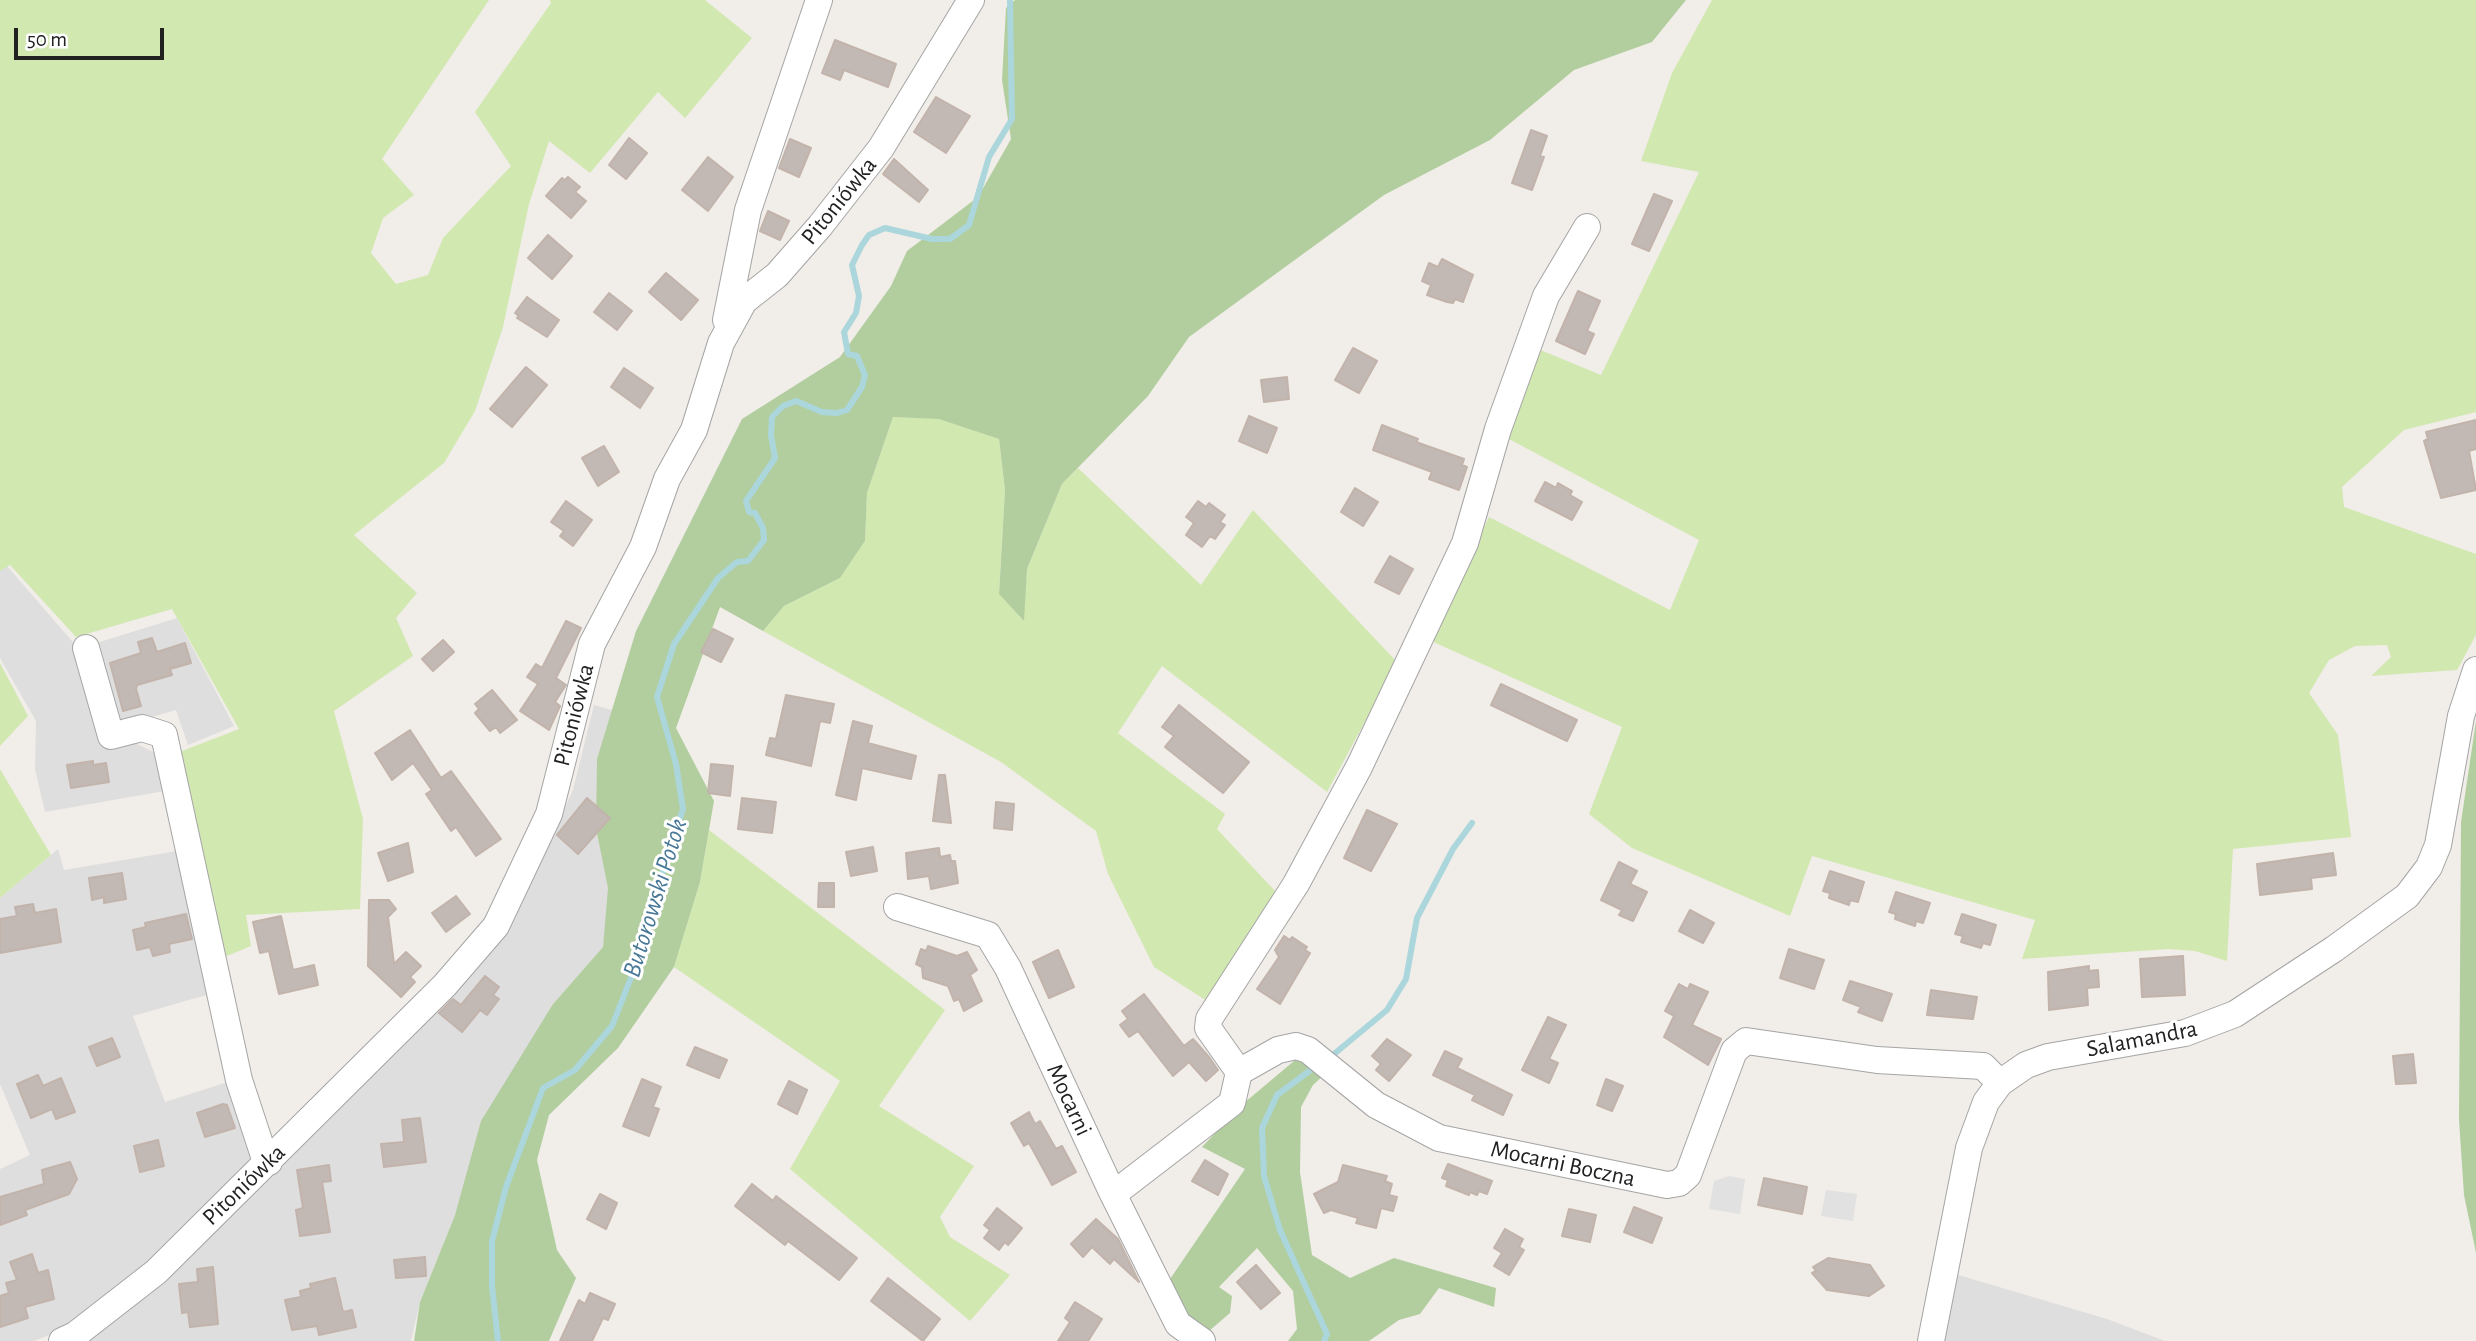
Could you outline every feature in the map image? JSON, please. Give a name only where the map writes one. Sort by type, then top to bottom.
[{"type":"street","points":[[722,343],[748,210],[819,0]]},
{"type":"street","name":"Pitoniówka","points":[[62,1341],[75,1335],[156,1272],[270,1162],[445,985],[496,926],[549,814],[592,643],[643,547],[667,479],[694,430],[722,343],[744,301],[777,275],[820,226],[881,148],[971,0]]},
{"type":"street","points":[[1112,1192],[1124,1186],[1232,1103],[1239,1072],[1208,1028],[1209,1019],[1296,884],[1359,767],[1465,543],[1498,429],[1546,296],[1587,227]]},
{"type":"street","points":[[86,648],[111,736],[142,728],[164,735],[236,1067],[264,1156],[270,1162]]},
{"type":"street","name":"Salamandra","points":[[1931,1341],[1969,1148],[1986,1102],[2000,1083],[2026,1065],[2048,1057],[2185,1033],[2235,1014],[2324,956],[2407,895],[2429,867],[2438,845],[2461,716],[2476,670]]},
{"type":"street","name":"Mocarni","points":[[897,907],[988,935],[1008,968],[1112,1192],[1178,1324],[1202,1341]]},
{"type":"street","name":"Mocarni Boczna","points":[[1239,1072],[1278,1050],[1296,1046],[1308,1050],[1376,1105],[1439,1138],[1667,1185],[1679,1183],[1688,1175],[1734,1051],[1746,1041],[1877,1060],[1983,1066],[2000,1083]]},
{"type":"shaded area","points":[[7,566],[78,648],[103,747],[131,741],[163,757],[170,790],[45,812],[35,769],[36,721],[0,658],[0,571]]},
{"type":"shaded area","points":[[177,618],[234,726],[188,745],[176,710],[131,723],[113,720],[90,645]]},
{"type":"shaded area","points":[[594,705],[633,716],[603,947],[553,1004],[455,1215],[420,1302],[411,1341],[78,1341],[517,910],[573,790]]},
{"type":"shaded area","points":[[58,849],[64,870],[183,850],[210,994],[133,1016],[165,1102],[234,1080],[259,1158],[148,1266],[75,1325],[34,1341],[0,1341],[0,1169],[30,1155],[0,1084],[0,898]]},
{"type":"shaded area","points":[[1729,1176],[1745,1179],[1740,1214],[1709,1209],[1714,1181]]},
{"type":"shaded area","points":[[1826,1190],[1857,1194],[1853,1221],[1821,1216]]},
{"type":"shaded area","points":[[1945,1271],[2107,1319],[2165,1341],[1930,1341]]},
{"type":"green space","points":[[0,0],[489,0],[382,159],[414,195],[383,218],[371,253],[396,284],[428,275],[443,238],[511,166],[475,112],[551,3],[550,0],[705,0],[752,38],[685,118],[658,92],[590,173],[549,141],[529,204],[503,327],[475,411],[444,463],[354,535],[417,593],[396,618],[413,656],[334,711],[363,819],[360,909],[246,915],[251,946],[222,958],[177,753],[239,729],[172,609],[76,637],[10,565],[0,571]]},
{"type":"green space","points":[[1015,0],[1686,0],[1652,42],[1574,70],[1490,140],[1384,195],[1189,337],[1148,396],[1062,484],[1027,569],[1024,621],[999,594],[1005,490],[999,439],[939,419],[893,417],[867,493],[865,541],[840,578],[784,606],[763,631],[720,607],[676,728],[714,801],[700,882],[674,967],[618,1048],[549,1115],[537,1160],[557,1250],[576,1278],[549,1341],[414,1341],[420,1302],[455,1215],[481,1121],[553,1004],[603,947],[608,888],[596,828],[597,759],[636,631],[742,419],[840,357],[891,286],[907,251],[978,197],[1011,139],[1002,80],[1006,8]]},
{"type":"green space","points":[[1712,0],[2476,0],[2476,412],[2404,430],[2342,487],[2344,507],[2476,554],[2476,635],[2457,670],[2371,676],[2391,657],[2387,645],[2355,646],[2329,660],[2309,693],[2338,735],[2351,837],[2233,849],[2227,961],[2195,951],[2169,949],[2022,959],[2035,920],[1812,856],[1790,916],[1632,848],[1589,814],[1622,727],[1429,640],[1489,517],[1670,610],[1699,540],[1507,438],[1538,349],[1601,375],[1699,172],[1641,161],[1672,73]]},
{"type":"green space","points":[[893,417],[939,418],[999,439],[1005,490],[999,593],[1023,620],[1027,569],[1062,484],[1078,468],[1201,585],[1253,510],[1397,662],[1327,792],[1162,666],[1118,733],[1225,814],[1217,829],[1276,892],[1210,1003],[1154,967],[1108,874],[1096,831],[1001,762],[763,631],[784,606],[840,578],[865,541],[867,493]]},
{"type":"green space","points":[[0,663],[28,716],[0,746]]},
{"type":"green space","points":[[2476,721],[2476,1253],[2464,1195],[2459,1120],[2461,822]]},
{"type":"green space","points":[[0,769],[51,855],[0,898]]},
{"type":"green space","points":[[709,830],[945,1010],[879,1106],[974,1166],[940,1217],[950,1237],[1010,1275],[970,1321],[790,1169],[840,1081],[674,967],[700,882]]},
{"type":"green space","points":[[1300,1056],[1325,1074],[1313,1085],[1301,1107],[1300,1172],[1312,1255],[1350,1278],[1394,1258],[1496,1288],[1494,1307],[1439,1288],[1420,1314],[1399,1320],[1369,1341],[1288,1341],[1297,1329],[1293,1291],[1257,1248],[1219,1287],[1232,1296],[1230,1313],[1209,1331],[1182,1310],[1168,1282],[1245,1169],[1202,1147],[1244,1103]]},
{"type":"building","points":[[835,40],[896,64],[888,87],[844,70],[840,80],[822,73]]},
{"type":"building","points":[[936,97],[970,116],[946,153],[914,132]]},
{"type":"building","points":[[1531,130],[1547,136],[1540,156],[1544,157],[1532,190],[1512,183]]},
{"type":"building","points":[[629,138],[647,153],[626,179],[609,165]]},
{"type":"building","points":[[790,139],[811,148],[799,177],[779,168]]},
{"type":"building","points":[[708,157],[733,177],[708,211],[682,190]]},
{"type":"building","points":[[894,159],[928,190],[919,202],[883,174]]},
{"type":"building","points":[[568,177],[580,187],[575,192],[586,201],[571,218],[546,196],[562,178],[565,180]]},
{"type":"building","points":[[1654,194],[1672,201],[1649,251],[1632,244]]},
{"type":"building","points":[[768,211],[789,221],[780,240],[760,231]]},
{"type":"building","points":[[548,235],[572,256],[552,279],[528,258]]},
{"type":"building","points":[[1442,259],[1473,275],[1463,302],[1455,299],[1453,303],[1447,302],[1427,295],[1431,285],[1422,281],[1429,263],[1438,267]]},
{"type":"building","points":[[666,273],[698,300],[681,320],[649,292]]},
{"type":"building","points":[[1578,291],[1600,301],[1587,331],[1594,334],[1585,354],[1556,341]]},
{"type":"building","points":[[609,293],[632,311],[617,330],[594,312]]},
{"type":"building","points":[[527,297],[559,320],[547,337],[517,318],[519,316],[515,313]]},
{"type":"building","points":[[1353,348],[1377,361],[1359,393],[1335,380]]},
{"type":"building","points":[[526,367],[547,385],[512,427],[490,409]]},
{"type":"building","points":[[624,368],[653,388],[640,408],[611,387]]},
{"type":"building","points":[[1287,377],[1289,399],[1264,402],[1261,380]]},
{"type":"building","points":[[1249,416],[1277,428],[1267,453],[1239,441]]},
{"type":"building","points":[[2476,420],[2476,449],[2469,451],[2476,490],[2441,498],[2424,441],[2428,439],[2426,432]]},
{"type":"building","points":[[1382,425],[1418,439],[1416,442],[1464,459],[1462,465],[1467,467],[1459,490],[1429,479],[1432,472],[1373,450]]},
{"type":"building","points":[[604,446],[619,472],[598,486],[582,458]]},
{"type":"building","points":[[1545,482],[1556,488],[1558,483],[1572,491],[1570,495],[1582,502],[1572,520],[1535,501]]},
{"type":"building","points":[[1355,488],[1378,502],[1363,526],[1341,512]]},
{"type":"building","points":[[566,501],[592,520],[573,546],[560,536],[564,531],[551,522]]},
{"type":"building","points":[[1198,501],[1206,507],[1209,503],[1225,515],[1220,522],[1225,525],[1215,539],[1210,536],[1202,547],[1186,535],[1194,523],[1186,517]]},
{"type":"building","points":[[1390,556],[1413,569],[1399,594],[1375,582]]},
{"type":"building","points":[[566,621],[581,628],[556,678],[566,685],[555,702],[560,706],[549,730],[520,711],[538,684],[527,677],[536,664],[542,668]]},
{"type":"building","points":[[713,629],[733,639],[721,662],[701,652]]},
{"type":"building","points":[[152,638],[157,652],[185,643],[191,663],[170,669],[172,675],[137,685],[141,706],[123,711],[110,663],[141,653],[138,642]]},
{"type":"building","points":[[443,640],[454,652],[433,671],[422,659]]},
{"type":"building","points":[[1501,684],[1577,720],[1567,741],[1491,705]]},
{"type":"building","points":[[492,690],[517,720],[500,733],[496,727],[490,731],[475,713],[479,709],[475,704]]},
{"type":"building","points":[[786,695],[834,704],[830,723],[820,721],[811,766],[766,755],[770,738],[776,739]]},
{"type":"building","points":[[1179,705],[1249,762],[1223,793],[1165,747],[1174,736],[1162,727]]},
{"type":"building","points":[[853,721],[872,726],[868,743],[916,756],[911,779],[862,768],[856,800],[836,795]]},
{"type":"building","points":[[410,730],[441,778],[451,771],[501,839],[476,856],[456,827],[451,831],[426,794],[432,790],[413,763],[392,780],[375,753]]},
{"type":"building","points":[[93,761],[93,765],[106,763],[109,782],[71,788],[67,765]]},
{"type":"building","points":[[711,764],[733,766],[730,796],[708,793]]},
{"type":"building","points":[[939,775],[945,775],[951,823],[933,821]]},
{"type":"building","points":[[587,798],[610,818],[578,854],[557,835]]},
{"type":"building","points":[[742,798],[776,802],[772,833],[738,829]]},
{"type":"building","points":[[996,802],[1014,804],[1012,830],[994,828]]},
{"type":"building","points":[[1367,810],[1397,824],[1371,871],[1344,858]]},
{"type":"building","points":[[408,843],[413,872],[388,881],[378,853]]},
{"type":"building","points":[[873,847],[877,871],[851,876],[846,852]]},
{"type":"building","points":[[939,848],[940,857],[950,855],[951,861],[955,861],[958,883],[931,889],[929,876],[908,879],[906,853]]},
{"type":"building","points":[[2333,853],[2336,875],[2311,878],[2312,889],[2260,895],[2257,864]]},
{"type":"building","points":[[1619,862],[1637,871],[1630,884],[1647,892],[1633,921],[1619,915],[1622,910],[1601,900]]},
{"type":"building","points":[[1830,871],[1864,882],[1858,902],[1850,900],[1849,905],[1829,898],[1830,893],[1823,891]]},
{"type":"building","points":[[122,873],[126,899],[104,903],[104,897],[92,900],[89,878]]},
{"type":"building","points":[[819,883],[834,883],[834,907],[818,907]]},
{"type":"building","points":[[1896,892],[1930,903],[1923,923],[1916,921],[1915,926],[1895,919],[1896,914],[1889,912]]},
{"type":"building","points":[[456,896],[470,914],[446,932],[432,913]]},
{"type":"building","points":[[369,900],[389,900],[396,909],[388,917],[394,964],[406,952],[421,966],[410,977],[415,982],[401,997],[368,966]]},
{"type":"building","points":[[33,904],[35,913],[56,909],[61,942],[0,953],[0,919],[17,916],[15,907]]},
{"type":"building","points":[[1690,910],[1714,923],[1703,943],[1679,931]]},
{"type":"building","points":[[186,914],[192,939],[169,944],[170,952],[153,956],[150,947],[137,950],[133,930],[146,927],[145,923]]},
{"type":"building","points":[[1962,914],[1996,925],[1990,945],[1983,943],[1981,948],[1961,942],[1963,936],[1955,934]]},
{"type":"building","points":[[281,916],[293,970],[314,965],[318,985],[279,994],[269,951],[260,953],[253,922]]},
{"type":"building","points":[[1284,936],[1290,940],[1292,937],[1307,947],[1305,950],[1310,953],[1280,1004],[1257,989],[1279,957],[1275,950]]},
{"type":"building","points":[[928,946],[957,956],[967,952],[977,970],[970,975],[982,1001],[964,1011],[959,999],[954,1001],[948,986],[923,978],[922,967],[916,964],[921,949],[926,951]]},
{"type":"building","points":[[1789,949],[1824,960],[1814,989],[1780,978]]},
{"type":"building","points":[[1058,950],[1074,987],[1049,998],[1033,962]]},
{"type":"building","points":[[2183,956],[2185,995],[2142,997],[2140,959]]},
{"type":"building","points":[[2089,966],[2089,971],[2098,970],[2099,987],[2087,988],[2088,1005],[2049,1010],[2048,972]]},
{"type":"building","points":[[485,976],[499,987],[493,995],[499,999],[487,1015],[480,1010],[462,1032],[439,1013],[453,999],[461,1005]]},
{"type":"building","points":[[1850,981],[1892,994],[1882,1021],[1858,1012],[1861,1007],[1843,1000]]},
{"type":"building","points":[[1679,984],[1688,989],[1690,984],[1708,992],[1692,1025],[1721,1039],[1708,1065],[1664,1037],[1674,1016],[1665,1011]]},
{"type":"building","points":[[1931,990],[1977,997],[1973,1019],[1927,1015]]},
{"type":"building","points":[[1144,994],[1184,1046],[1193,1039],[1209,1057],[1218,1070],[1206,1081],[1189,1062],[1173,1076],[1138,1031],[1129,1037],[1120,1025],[1128,1019],[1122,1011]]},
{"type":"building","points":[[1548,1017],[1566,1025],[1549,1059],[1558,1063],[1549,1083],[1522,1070]]},
{"type":"building","points":[[112,1038],[120,1057],[97,1066],[89,1047]]},
{"type":"building","points":[[1387,1039],[1411,1055],[1389,1081],[1376,1070],[1381,1064],[1372,1056]]},
{"type":"building","points":[[695,1047],[727,1060],[719,1078],[687,1065]]},
{"type":"building","points":[[1445,1051],[1462,1059],[1457,1068],[1512,1095],[1503,1115],[1472,1100],[1475,1095],[1433,1075]]},
{"type":"building","points":[[2413,1054],[2416,1083],[2396,1084],[2393,1056]]},
{"type":"building","points":[[38,1075],[43,1086],[61,1078],[75,1112],[56,1119],[52,1109],[31,1118],[17,1084]]},
{"type":"building","points":[[642,1079],[661,1087],[653,1107],[659,1109],[649,1136],[623,1126]]},
{"type":"building","points":[[1606,1079],[1623,1086],[1612,1111],[1597,1105]]},
{"type":"building","points":[[789,1081],[807,1090],[797,1114],[778,1104]]},
{"type":"building","points":[[227,1105],[235,1128],[205,1137],[197,1113]]},
{"type":"building","points":[[1029,1112],[1035,1124],[1040,1121],[1056,1149],[1062,1146],[1076,1172],[1052,1185],[1029,1143],[1024,1146],[1011,1123]]},
{"type":"building","points":[[420,1118],[426,1162],[384,1167],[381,1144],[404,1142],[402,1120]]},
{"type":"building","points":[[158,1140],[164,1166],[140,1172],[134,1146]]},
{"type":"building","points":[[1205,1160],[1228,1174],[1218,1195],[1192,1181]]},
{"type":"building","points":[[70,1162],[77,1179],[69,1194],[25,1210],[27,1215],[0,1225],[0,1197],[44,1184],[42,1170]]},
{"type":"building","points":[[1448,1164],[1492,1181],[1487,1194],[1479,1191],[1477,1195],[1470,1192],[1469,1195],[1446,1186],[1448,1180],[1442,1178]]},
{"type":"building","points":[[329,1165],[331,1181],[322,1182],[330,1232],[300,1236],[296,1210],[303,1208],[297,1170]]},
{"type":"building","points":[[1343,1165],[1387,1176],[1385,1181],[1392,1184],[1389,1195],[1397,1197],[1393,1211],[1381,1208],[1376,1228],[1356,1223],[1358,1218],[1331,1210],[1324,1213],[1314,1194],[1338,1182]]},
{"type":"building","points":[[1764,1178],[1807,1187],[1802,1214],[1758,1205]]},
{"type":"building","points":[[752,1184],[773,1201],[776,1196],[857,1258],[839,1280],[788,1241],[785,1245],[735,1206]]},
{"type":"building","points":[[600,1194],[617,1203],[606,1229],[587,1219]]},
{"type":"building","points":[[1634,1207],[1662,1218],[1652,1243],[1624,1232]]},
{"type":"building","points":[[997,1208],[1022,1228],[1008,1245],[1005,1242],[999,1250],[984,1238],[990,1230],[984,1225]]},
{"type":"building","points":[[1569,1209],[1596,1215],[1590,1242],[1562,1236]]},
{"type":"building","points":[[1096,1219],[1118,1239],[1139,1282],[1114,1259],[1110,1264],[1092,1247],[1083,1257],[1071,1244]]},
{"type":"building","points":[[1505,1229],[1523,1239],[1519,1247],[1524,1250],[1509,1275],[1494,1266],[1502,1253],[1494,1248]]},
{"type":"building","points":[[32,1254],[38,1273],[48,1270],[54,1299],[25,1307],[28,1318],[0,1327],[0,1296],[9,1293],[6,1283],[17,1280],[10,1262]]},
{"type":"building","points":[[425,1257],[426,1276],[396,1278],[394,1260]]},
{"type":"building","points":[[1828,1258],[1870,1265],[1884,1286],[1869,1296],[1827,1290],[1812,1273],[1816,1271],[1813,1267]]},
{"type":"building","points":[[1256,1265],[1280,1293],[1261,1309],[1237,1282]]},
{"type":"building","points":[[213,1267],[218,1324],[190,1327],[188,1312],[182,1313],[179,1284],[198,1282],[197,1269]]},
{"type":"building","points":[[335,1278],[343,1312],[352,1310],[356,1327],[319,1335],[317,1326],[292,1330],[285,1300],[301,1297],[300,1291],[311,1288],[310,1284]]},
{"type":"building","points":[[888,1278],[940,1319],[923,1341],[871,1301]]},
{"type":"building","points":[[590,1293],[615,1304],[608,1320],[603,1318],[592,1341],[560,1341],[579,1300],[585,1304]]},
{"type":"building","points":[[1075,1302],[1102,1319],[1088,1341],[1058,1341],[1070,1322],[1065,1318]]},
{"type":"waterway","name":"Butorowski Potok","points":[[498,1341],[492,1286],[492,1241],[506,1187],[543,1088],[575,1070],[612,1026],[645,942],[649,914],[683,809],[676,764],[657,697],[674,644],[718,578],[737,562],[748,561],[764,540],[763,528],[755,513],[749,512],[746,501],[775,458],[771,435],[772,417],[783,406],[796,401],[822,412],[837,413],[847,410],[862,387],[865,375],[857,356],[848,354],[844,332],[856,313],[859,296],[852,265],[869,235],[885,228],[932,239],[950,239],[969,225],[989,157],[1012,119],[1010,0]]},
{"type":"waterway","points":[[1328,1059],[1387,1010],[1406,979],[1417,918],[1453,849],[1472,823]]},
{"type":"waterway","points":[[1316,1066],[1277,1095],[1262,1128],[1264,1176],[1280,1230],[1327,1334],[1324,1341]]}]
